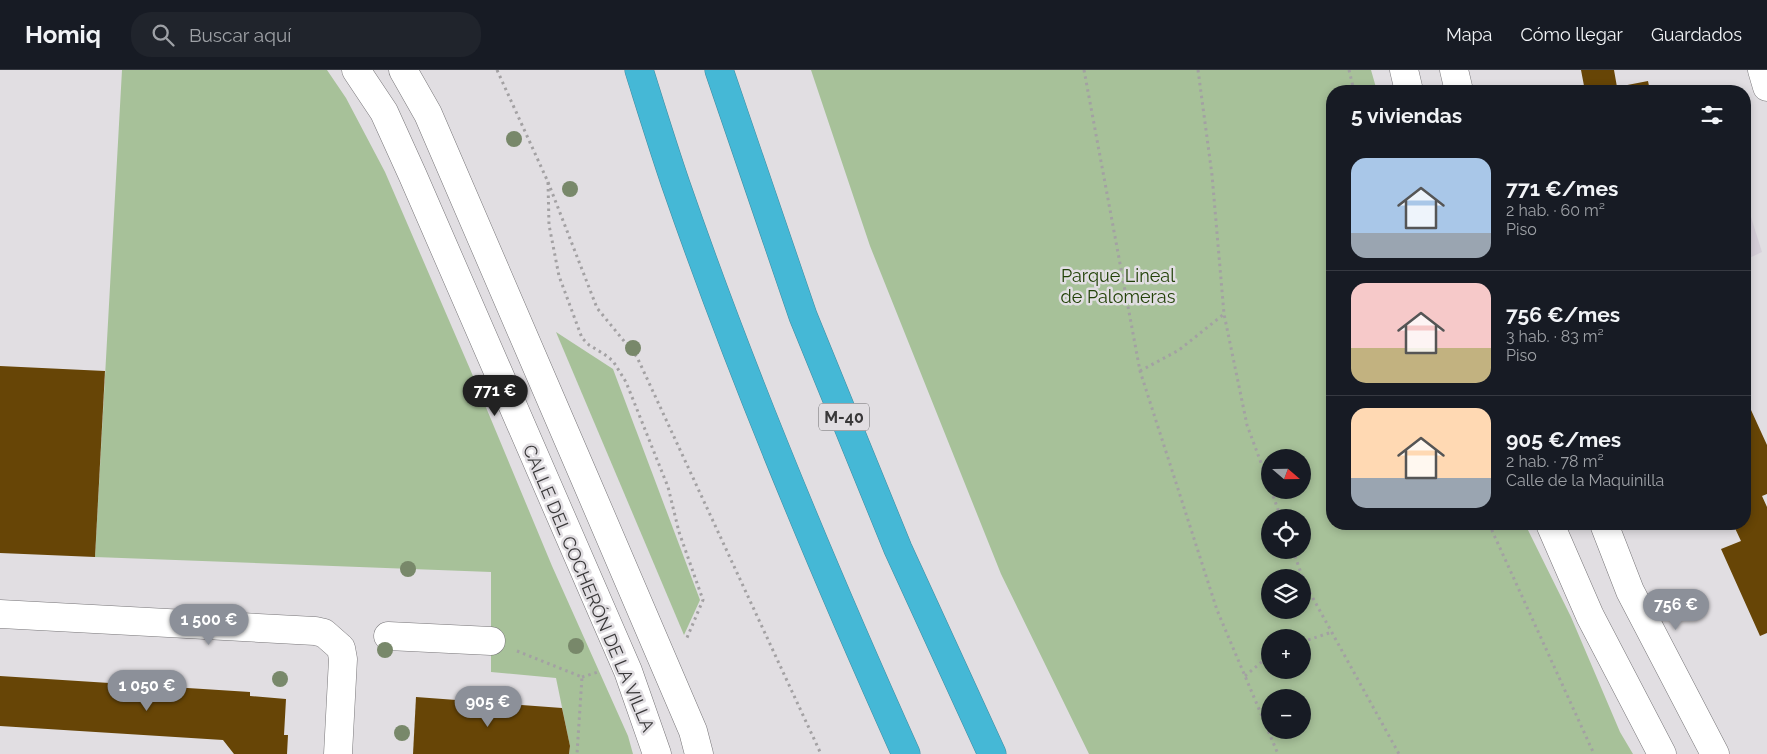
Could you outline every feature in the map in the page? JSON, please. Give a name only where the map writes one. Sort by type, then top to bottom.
[{"type":"highway","points":[[639,70],[676,185],[751,387],[842,612],[906,754]]},
{"type":"highway","name":"M-40","points":[[719,70],[803,316],[898,549],[992,754]]},
{"type":"street","name":"CALLE DEL COCHERÓN DE LA VILLA","points":[[356,70],[384,112],[413,176],[628,671],[657,754]]},
{"type":"street","points":[[403,70],[428,114],[558,413],[597,509],[694,731],[699,754]]},
{"type":"street","points":[[1404,70],[1408,85]]},
{"type":"street","points":[[1454,70],[1458,85]]},
{"type":"street","points":[[1762,70],[1767,87]]},
{"type":"street","points":[[1553,530],[1590,616],[1662,754]]},
{"type":"street","points":[[1606,530],[1630,590],[1715,754]]},
{"type":"street","points":[[0,614],[324,633],[341,648],[343,659],[338,754]]},
{"type":"street","points":[[388,636],[491,640]]},
{"type":"path","points":[[497,70],[548,182],[597,308],[637,357],[821,754]]},
{"type":"path","points":[[1084,70],[1140,371],[1217,610],[1278,754]]},
{"type":"path","points":[[1198,70],[1212,175],[1224,314],[1247,424],[1261,464]]},
{"type":"path","points":[[1349,70],[1353,85]]},
{"type":"path","points":[[548,182],[549,225],[562,285],[582,338],[613,361],[626,382],[668,487],[679,532],[703,600],[682,648]]},
{"type":"path","points":[[1140,371],[1179,350],[1224,314]]},
{"type":"path","points":[[1491,530],[1594,754]]},
{"type":"path","points":[[1296,559],[1304,582],[1400,754]]},
{"type":"path","points":[[1311,639],[1332,632]]},
{"type":"path","points":[[491,640],[582,677],[606,669]]},
{"type":"path","points":[[1246,676],[1261,663]]},
{"type":"path","points":[[578,754],[582,677]]},
{"type":"shaded area","points":[[1751,217],[1762,252],[1751,257]]},
{"type":"green space","points":[[122,70],[327,70],[346,98],[385,172],[552,566],[628,736],[633,754],[569,754],[570,746],[556,678],[491,672],[491,572],[95,557]]},
{"type":"green space","name":"Parque Lineal de Palomeras","points":[[811,70],[1371,70],[1375,85],[1326,85],[1326,530],[1528,530],[1571,617],[1620,732],[1633,754],[1089,754],[1001,574],[870,246]]},
{"type":"green space","points":[[556,332],[613,369],[700,600],[684,635]]},
{"type":"building","points":[[1581,70],[1614,70],[1617,85],[1584,85]]},
{"type":"building","points":[[1648,81],[1649,85],[1627,85]]},
{"type":"building","points":[[0,366],[105,371],[95,557],[0,553]]},
{"type":"building","points":[[1751,410],[1767,445],[1767,494],[1762,496],[1767,507],[1767,633],[1760,636],[1721,549],[1741,541],[1736,530],[1751,530]]},
{"type":"building","points":[[0,676],[250,692],[250,696],[286,699],[284,735],[288,735],[287,754],[234,754],[223,740],[0,726]]},
{"type":"building","points":[[416,697],[562,708],[570,746],[569,754],[413,754]]}]
